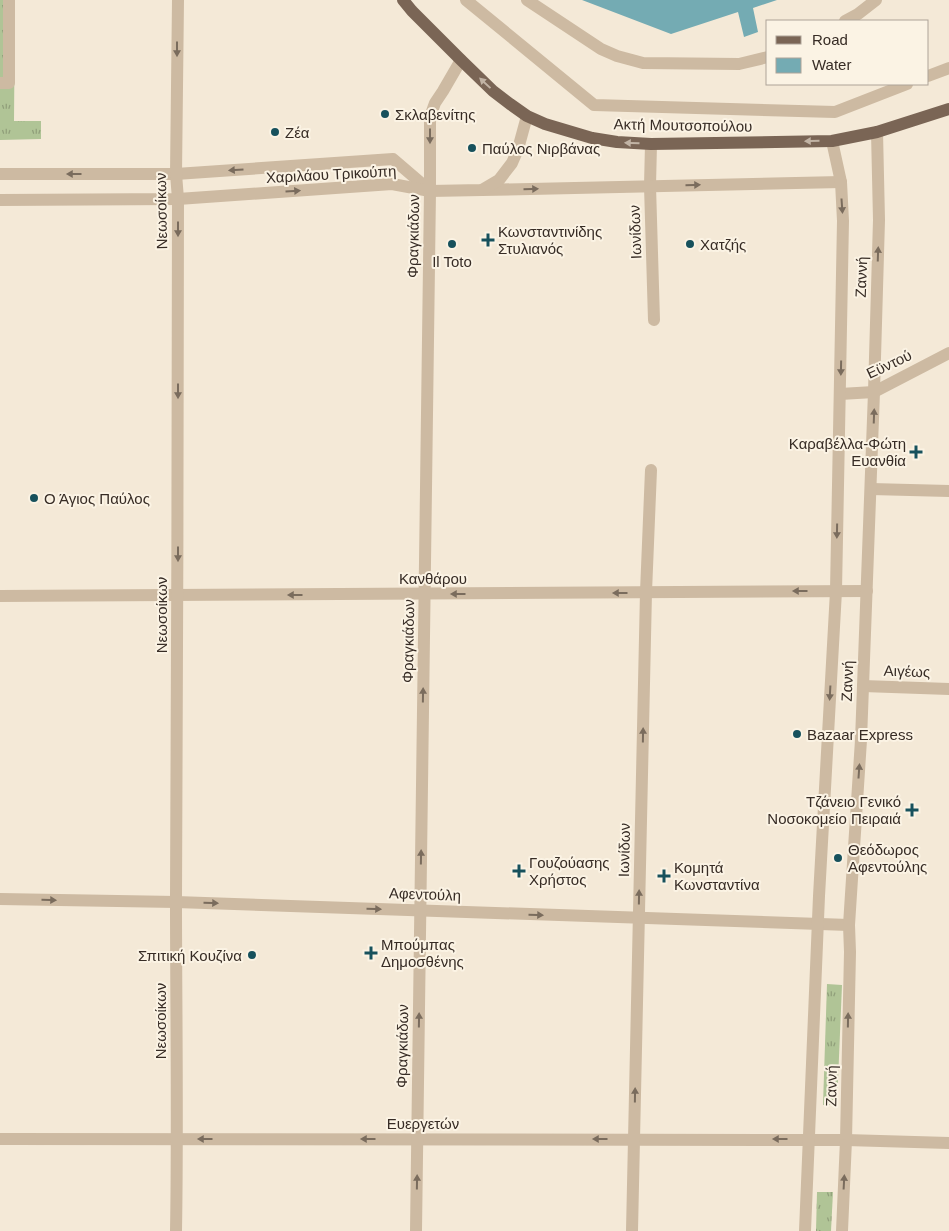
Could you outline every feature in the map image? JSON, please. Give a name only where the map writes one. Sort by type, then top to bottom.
[{"type":"main road","name":"Ακτή Μουτσοπούλου","points":[[403,0],[493,91],[527,116],[544,124],[592,138],[651,144],[832,141],[877,132],[949,109]]},
{"type":"street","points":[[0,83],[9,83],[8,0]]},
{"type":"street","name":"Νεωσοίκων","points":[[176,1231],[178,199],[176,174],[178,0]]},
{"type":"street","points":[[466,0],[594,104],[835,112],[904,85]]},
{"type":"street","points":[[527,0],[601,49],[617,56],[644,63],[739,64],[766,57]]},
{"type":"street","points":[[847,20],[876,0]]},
{"type":"street","name":"Φραγκιάδων","points":[[416,1231],[430,117],[434,104],[461,60]]},
{"type":"street","points":[[929,76],[949,68]]},
{"type":"street","points":[[482,190],[499,180],[512,163],[527,116]]},
{"type":"street","name":"Ζαννή","points":[[842,1231],[846,1140],[849,925],[863,686],[871,489],[879,220],[877,132]]},
{"type":"street","name":"Ζαννή","points":[[805,1231],[818,924],[836,591],[843,221],[841,182],[832,141]]},
{"type":"street","name":"Ιωνίδων","points":[[651,144],[650,186],[654,320]]},
{"type":"street","name":"Χαριλάου Τρικούπη","points":[[0,174],[176,174],[392,159],[430,191]]},
{"type":"street","points":[[430,191],[841,182]]},
{"type":"street","name":"Χαριλάου Τρικούπη","points":[[0,200],[178,199],[392,184],[430,191]]},
{"type":"street","name":"Εϋντού","points":[[840,394],[874,392],[949,353]]},
{"type":"street","name":"Ιωνίδων","points":[[632,1231],[646,592],[651,470]]},
{"type":"street","points":[[871,489],[949,491]]},
{"type":"street","name":"Κανθάρου","points":[[0,596],[867,591]]},
{"type":"street","name":"Αιγέως","points":[[863,686],[949,689]]},
{"type":"street","name":"Αφεντούλη","points":[[0,898],[176,902],[849,925]]},
{"type":"street","name":"Ευεργετών","points":[[0,1139],[634,1139],[846,1140],[949,1143]]},
{"type":"green space","points":[[0,0],[15,0],[14,121],[41,121],[41,139],[0,140]]},
{"type":"green space","points":[[827,984],[842,985],[837,1105],[823,1105]]},
{"type":"green space","points":[[817,1192],[833,1192],[831,1231],[816,1231]]},
{"type":"water","points":[[582,0],[777,0],[753,8],[758,32],[744,37],[738,12],[671,34]]},
{"type":"place","name":"Σκλαβενίτης","points":[[385,114]]},
{"type":"place","name":"Ζέα","points":[[275,132]]},
{"type":"place","name":"Παύλος Νιρβάνας","points":[[472,148]]},
{"type":"place","name":"Κωνσταντινίδης Στυλιανός","points":[[488,240]]},
{"type":"place","name":"Il Toto","points":[[452,244]]},
{"type":"place","name":"Χατζής","points":[[690,244]]},
{"type":"place","name":"Καραβέλλα-Φώτη Ευανθία","points":[[916,452]]},
{"type":"place","name":"Ο Άγιος Παύλος","points":[[34,498]]},
{"type":"place","name":"Bazaar Express","points":[[797,734]]},
{"type":"place","name":"Τζάνειο Γενικό Νοσοκομείο Πειραιά","points":[[912,810]]},
{"type":"place","name":"Θεόδωρος Αφεντούλης","points":[[838,858]]},
{"type":"place","name":"Γουζούασης Χρήστος","points":[[519,871]]},
{"type":"place","name":"Κομητά Κωνσταντίνα","points":[[664,876]]},
{"type":"place","name":"Μπούμπας Δημοσθένης","points":[[371,953]]},
{"type":"place","name":"Σπιτική Κουζίνα","points":[[252,955]]}]
